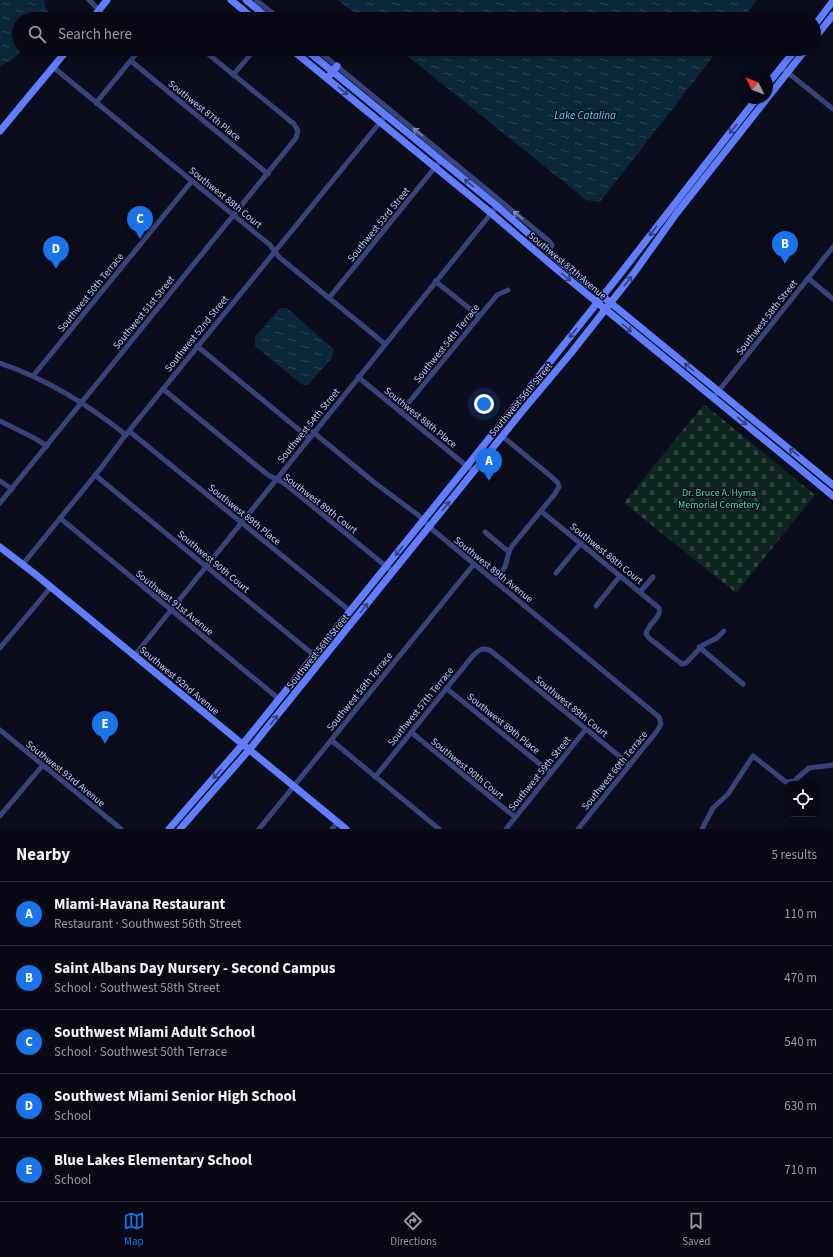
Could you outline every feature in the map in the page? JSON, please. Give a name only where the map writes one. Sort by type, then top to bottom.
[{"type":"main road","points":[[99,10],[107,0]]},
{"type":"main road","points":[[231,0],[246,12]]},
{"type":"main road","points":[[246,0],[261,12]]},
{"type":"main road","points":[[821,17],[833,2]]},
{"type":"main road","points":[[821,30],[833,15]]},
{"type":"main road","points":[[0,131],[62,56]]},
{"type":"main road","name":"Southwest 87th Avenue","points":[[300,56],[436,167],[597,303],[833,496]]},
{"type":"main road","name":"Southwest 87th Avenue","points":[[316,56],[335,69],[386,115],[497,206],[550,252],[832,484]]},
{"type":"main road","points":[[773,78],[791,56]]},
{"type":"main road","name":"Southwest 56th Street","points":[[180,829],[249,750],[611,302],[650,252],[672,219],[801,56]]},
{"type":"main road","points":[[327,78],[335,69]]},
{"type":"main road","name":"Southwest 56th Street","points":[[169,829],[242,745],[386,567],[603,296],[752,104]]},
{"type":"main road","points":[[707,162],[714,167]]},
{"type":"main road","points":[[536,252],[546,254],[550,252]]},
{"type":"main road","points":[[770,445],[776,438]]},
{"type":"main road","points":[[808,476],[814,469]]},
{"type":"main road","points":[[825,490],[832,484]]},
{"type":"main road","name":"Southwest 92nd Avenue","points":[[0,547],[23,564],[346,829]]},
{"type":"street","points":[[89,0],[99,10]]},
{"type":"street","points":[[256,0],[271,12]]},
{"type":"street","points":[[96,103],[135,56]]},
{"type":"street","points":[[210,56],[233,75],[249,56]]},
{"type":"street","name":"Southwest 87th Avenue","points":[[323,56],[335,69],[549,241],[552,245],[550,252]]},
{"type":"street","name":"Southwest 87th Place","points":[[131,61],[268,174]]},
{"type":"street","name":"Southwest 88th Court","points":[[53,67],[270,245],[279,257],[385,344]]},
{"type":"street","points":[[782,67],[833,109]]},
{"type":"street","name":"Southwest 51st Street","points":[[0,503],[294,142],[298,131],[291,122],[233,75]]},
{"type":"street","name":"Southwest 52nd Street","points":[[23,564],[197,346],[386,115]]},
{"type":"street","name":"Southwest 53rd Street","points":[[330,298],[441,160]]},
{"type":"street","name":"Southwest 50th Terrace","points":[[33,376],[192,181]]},
{"type":"street","name":"Southwest 54th Street","points":[[134,656],[313,432],[497,206]]},
{"type":"street","name":"Southwest 58th Street","points":[[713,398],[833,247]]},
{"type":"street","points":[[808,278],[833,299]]},
{"type":"street","points":[[435,281],[479,316]]},
{"type":"street","name":"Southwest 54th Terrace","points":[[401,412],[497,295],[508,290]]},
{"type":"street","points":[[197,346],[309,438]]},
{"type":"street","name":"Southwest 89th Place","points":[[0,363],[33,376],[81,403],[127,433],[350,611]]},
{"type":"street","name":"Southwest 88th Place","points":[[358,377],[474,471]]},
{"type":"street","name":"Southwest 89th Court","points":[[163,389],[268,474],[284,483],[393,572]]},
{"type":"street","points":[[0,421],[47,446]]},
{"type":"street","name":"Southwest 89th Avenue","points":[[313,432],[423,520],[429,527],[494,581],[654,711],[661,722]]},
{"type":"street","points":[[494,581],[505,567],[509,552],[559,487],[553,478],[502,436]]},
{"type":"street","name":"Southwest 90th Court","points":[[95,475],[321,661]]},
{"type":"street","points":[[0,481],[12,489]]},
{"type":"street","name":"Southwest 88th Court","points":[[541,511],[657,606],[660,610],[658,616],[646,632],[650,638],[682,664],[687,661],[699,647]]},
{"type":"street","name":"Southwest 91st Avenue","points":[[60,518],[279,699]]},
{"type":"street","points":[[485,532],[509,552]]},
{"type":"street","points":[[556,574],[581,544]]},
{"type":"street","name":"Southwest 56th Terrace","points":[[259,829],[474,564]]},
{"type":"street","points":[[596,606],[620,576]]},
{"type":"street","points":[[640,592],[652,577]]},
{"type":"street","points":[[0,648],[51,587]]},
{"type":"street","points":[[724,631],[720,636],[699,647],[743,684]]},
{"type":"street","name":"Southwest 89th Court","points":[[482,649],[488,649],[491,651],[630,765]]},
{"type":"street","name":"Southwest 57th Terrace","points":[[375,776],[475,653],[482,649]]},
{"type":"street","name":"Southwest 89th Place","points":[[446,688],[551,773]]},
{"type":"street","name":"Southwest 60th Terrace","points":[[578,829],[657,732],[661,722]]},
{"type":"street","name":"Southwest 59th Street","points":[[506,829],[586,729]]},
{"type":"street","name":"Southwest 93rd Avenue","points":[[0,731],[121,829]]},
{"type":"street","name":"Southwest 90th Court","points":[[410,732],[515,817]]},
{"type":"street","points":[[331,740],[439,829]]},
{"type":"street","points":[[702,829],[713,808],[728,794],[753,756],[787,782],[794,781],[808,768],[833,766]]},
{"type":"street","points":[[0,816],[43,765]]},
{"type":"street","points":[[332,829],[338,822]]},
{"type":"green space","name":"Dr. Bruce A. Hyma Memorial Cemetery","points":[[704,404],[815,495],[736,593],[624,503]]},
{"type":"water","points":[[0,0],[44,0],[48,12],[12,12],[12,56],[16,56],[0,66]]},
{"type":"water","points":[[338,0],[757,0],[748,12],[353,12]]},
{"type":"water","name":"Lake Catalina","points":[[408,56],[714,56],[600,202],[586,200]]},
{"type":"water","points":[[281,308],[287,308],[334,350],[331,359],[308,385],[303,385],[300,383],[255,346],[255,337]]},
{"type":"place","name":"Southwest Miami Adult School","points":[[140,239]]},
{"type":"place","name":"Saint Albans Day Nursery - Second Campus","points":[[785,264]]},
{"type":"place","name":"Southwest Miami Senior High School","points":[[56,269]]},
{"type":"place","name":"Miami-Havana Restaurant","points":[[489,481]]},
{"type":"place","name":"Blue Lakes Elementary School","points":[[105,744]]}]
